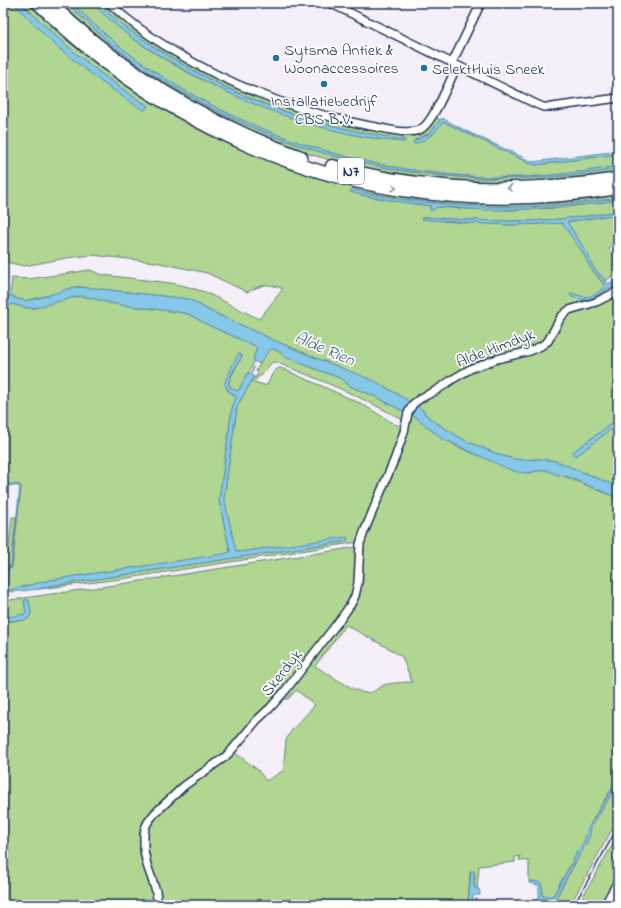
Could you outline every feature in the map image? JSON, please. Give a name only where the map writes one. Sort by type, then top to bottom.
[{"type":"highway","name":"N7","points":[[38,3],[88,49],[143,89],[168,105],[241,142],[306,167],[366,183],[396,189],[468,197],[509,198],[546,196],[618,188]]},
{"type":"highway","name":"N7","points":[[51,3],[76,27],[110,55],[169,95],[204,115],[238,131],[301,157],[369,175],[469,188],[546,187],[585,184],[618,179]]},
{"type":"street","points":[[109,3],[131,22],[166,46],[226,79],[274,99],[311,112],[345,121],[410,132],[423,128],[432,118],[482,3]]},
{"type":"street","points":[[330,3],[454,65],[543,107],[618,98]]},
{"type":"street","name":"Alde Himdyk","points":[[406,422],[410,408],[418,400],[472,368],[497,359],[530,351],[540,346],[548,341],[561,317],[569,310],[596,302],[618,291]]},
{"type":"street","name":"Skerdyk","points":[[158,905],[156,891],[147,865],[144,850],[144,835],[148,822],[154,814],[184,786],[225,757],[231,751],[257,720],[285,691],[342,618],[355,596],[358,583],[360,544],[395,458],[406,422]]},
{"type":"street","points":[[606,905],[618,883]]},
{"type":"green space","points":[[3,3],[13,3],[56,46],[146,109],[148,106],[113,83],[72,51],[21,3],[28,3],[64,38],[125,85],[150,101],[190,123],[289,165],[531,202],[573,200],[618,192],[618,198],[594,201],[545,206],[497,207],[448,205],[379,195],[352,189],[350,192],[431,206],[430,210],[433,210],[436,207],[513,210],[560,208],[618,200],[618,211],[564,219],[510,221],[462,220],[425,217],[422,219],[512,225],[562,223],[582,251],[590,267],[605,286],[597,293],[589,297],[574,294],[572,297],[590,299],[618,281],[618,288],[597,299],[576,305],[544,341],[530,348],[489,358],[469,366],[411,404],[386,387],[278,342],[208,310],[188,299],[74,287],[58,293],[24,301],[18,299],[10,295],[12,278],[29,279],[90,270],[103,275],[185,286],[205,292],[259,319],[283,289],[265,285],[247,292],[207,273],[155,262],[92,255],[24,266],[3,260]]},
{"type":"green space","points":[[60,3],[67,3],[120,51],[146,70],[174,87],[202,103],[251,127],[301,146],[352,161],[404,171],[457,177],[511,179],[564,176],[618,169],[618,174],[599,178],[494,184],[416,179],[344,164],[302,152],[257,135],[179,97],[108,47]]},
{"type":"green space","points":[[71,3],[92,3],[131,37],[170,62],[210,84],[273,111],[321,127],[366,137],[405,141],[304,118],[228,88],[157,49],[125,27],[97,3],[106,3],[115,12],[248,92],[409,135],[435,117],[440,120],[429,132],[414,140],[419,142],[432,135],[444,122],[536,165],[618,154],[618,166],[543,176],[467,176],[378,164],[290,140],[248,123],[168,81],[131,55]]},
{"type":"green space","points":[[618,214],[618,242],[608,248],[618,261],[618,271],[606,281],[593,267],[587,253],[567,222]]},
{"type":"green space","points":[[83,296],[115,304],[185,313],[257,348],[253,359],[255,360],[239,391],[231,388],[229,384],[242,356],[225,382],[227,390],[236,397],[232,409],[219,500],[230,552],[227,554],[50,580],[6,592],[8,568],[12,568],[21,486],[3,483],[3,309],[12,304],[27,308],[34,308]]},
{"type":"green space","points":[[618,296],[618,419],[573,452],[576,456],[618,424],[618,487],[556,461],[538,459],[519,460],[502,456],[464,440],[435,422],[427,416],[423,410],[415,406],[465,374],[551,340],[569,314],[594,307]]},
{"type":"green space","points":[[270,349],[281,353],[287,358],[342,379],[350,386],[403,411],[406,411],[403,420],[340,389],[275,362],[272,362],[254,382],[267,385],[274,372],[281,368],[362,404],[396,425],[402,425],[392,457],[377,490],[358,542],[121,579],[39,589],[50,586],[347,541],[348,538],[239,552],[235,550],[224,498],[237,407],[254,377],[256,377],[258,373],[256,371],[265,354]]},
{"type":"green space","points":[[411,414],[432,431],[456,446],[475,454],[528,473],[546,470],[618,498],[618,779],[595,815],[583,843],[577,850],[577,853],[552,897],[542,896],[542,886],[540,882],[529,881],[529,861],[519,860],[520,856],[515,857],[515,862],[479,866],[477,889],[474,885],[475,874],[470,872],[468,905],[159,905],[148,864],[145,832],[152,820],[187,788],[234,752],[258,770],[266,781],[283,771],[286,740],[292,730],[315,705],[296,690],[288,699],[280,699],[352,606],[362,546]],"holes":[[[346,625],[402,657],[412,682],[387,684],[367,693],[356,690],[315,666]]]},
{"type":"green space","points":[[12,517],[16,517],[11,566],[7,566]]},
{"type":"green space","points":[[357,547],[354,583],[348,603],[283,689],[219,759],[143,825],[140,840],[141,856],[143,866],[151,883],[155,905],[3,905],[3,619],[4,621],[6,620],[3,611],[3,602]],"holes":[[[28,600],[31,613],[29,618],[25,620],[10,621],[26,613],[24,601]]]},
{"type":"green space","points":[[618,783],[618,819],[570,905],[552,905],[589,838],[591,828]]},
{"type":"green space","points":[[618,835],[618,877],[603,905],[578,905]]},
{"type":"water","points":[[13,3],[21,3],[60,40],[116,85],[148,106],[146,109],[144,110],[135,105],[100,81],[56,46]]},
{"type":"water","points":[[67,3],[71,3],[131,55],[168,81],[248,123],[290,140],[378,164],[467,176],[524,177],[581,172],[618,166],[618,169],[564,176],[511,179],[457,177],[404,171],[352,161],[301,146],[251,127],[202,103],[165,82],[120,51]]},
{"type":"water","points":[[92,3],[97,3],[130,31],[180,63],[253,100],[304,118],[405,141],[375,138],[318,126],[290,118],[235,96],[183,69],[144,46],[121,29]]},
{"type":"water","points":[[442,118],[466,131],[533,162],[618,151],[618,154],[536,165],[444,122],[430,136],[414,144],[413,142],[430,132]]},
{"type":"water","points":[[352,189],[369,194],[424,202],[449,205],[497,207],[545,206],[618,198],[618,200],[585,205],[536,209],[486,210],[437,207],[430,210],[431,206],[370,197],[350,192]]},
{"type":"water","points":[[618,211],[618,214],[567,222],[587,253],[593,267],[607,283],[610,283],[618,278],[618,281],[602,293],[588,300],[572,297],[570,293],[582,297],[589,297],[597,293],[605,285],[590,267],[582,251],[562,223],[512,225],[421,219],[425,217],[462,220],[528,221],[582,217]]},
{"type":"water","points":[[74,287],[188,299],[208,310],[278,342],[375,381],[407,400],[411,404],[420,408],[435,422],[464,440],[502,456],[519,460],[538,459],[556,461],[618,487],[618,498],[568,477],[557,475],[546,470],[528,473],[517,472],[506,468],[441,438],[405,410],[403,411],[350,386],[342,379],[287,358],[274,349],[271,349],[266,354],[260,364],[253,359],[257,348],[255,346],[185,313],[115,304],[83,296],[34,308],[27,308],[12,304],[3,309],[3,297],[10,295],[21,300],[32,300]]},
{"type":"water","points":[[238,354],[242,356],[231,375],[229,386],[238,391],[247,373],[254,377],[237,407],[224,498],[236,551],[239,552],[347,537],[347,541],[50,586],[39,589],[11,592],[10,590],[50,580],[230,552],[219,500],[232,409],[236,397],[226,388],[225,383]]},
{"type":"water","points":[[618,419],[618,424],[576,456],[573,454],[573,452]]},
{"type":"water","points":[[3,483],[21,486],[12,567],[8,568],[7,586],[5,586],[7,567],[11,566],[20,487],[3,485]]},
{"type":"water","points":[[25,600],[29,600],[31,613],[29,618],[25,620],[9,621],[8,617],[25,614]]},
{"type":"water","points":[[618,779],[618,783],[591,828],[587,842],[552,905],[548,905],[550,899],[539,898],[539,885],[529,883],[529,881],[540,882],[542,886],[542,896],[553,896],[577,854],[577,850],[583,843],[588,829]]},
{"type":"water","points":[[471,871],[474,871],[474,885],[475,888],[479,889],[480,895],[475,895],[473,897],[472,905],[468,905]]},
{"type":"waterway","points":[[251,374],[254,367]]},
{"type":"railway","points":[[574,905],[618,827]]},
{"type":"place","name":"Sytsma Antiek & Woonaccessoires","points":[[276,58]]},
{"type":"place","name":"SelektHuis Sneek","points":[[424,68]]},
{"type":"place","name":"Installatiebedrijf CBS B.V.","points":[[324,84]]},
{"type":"water label","name":"Alde Rien","points":[[325,348]]}]
